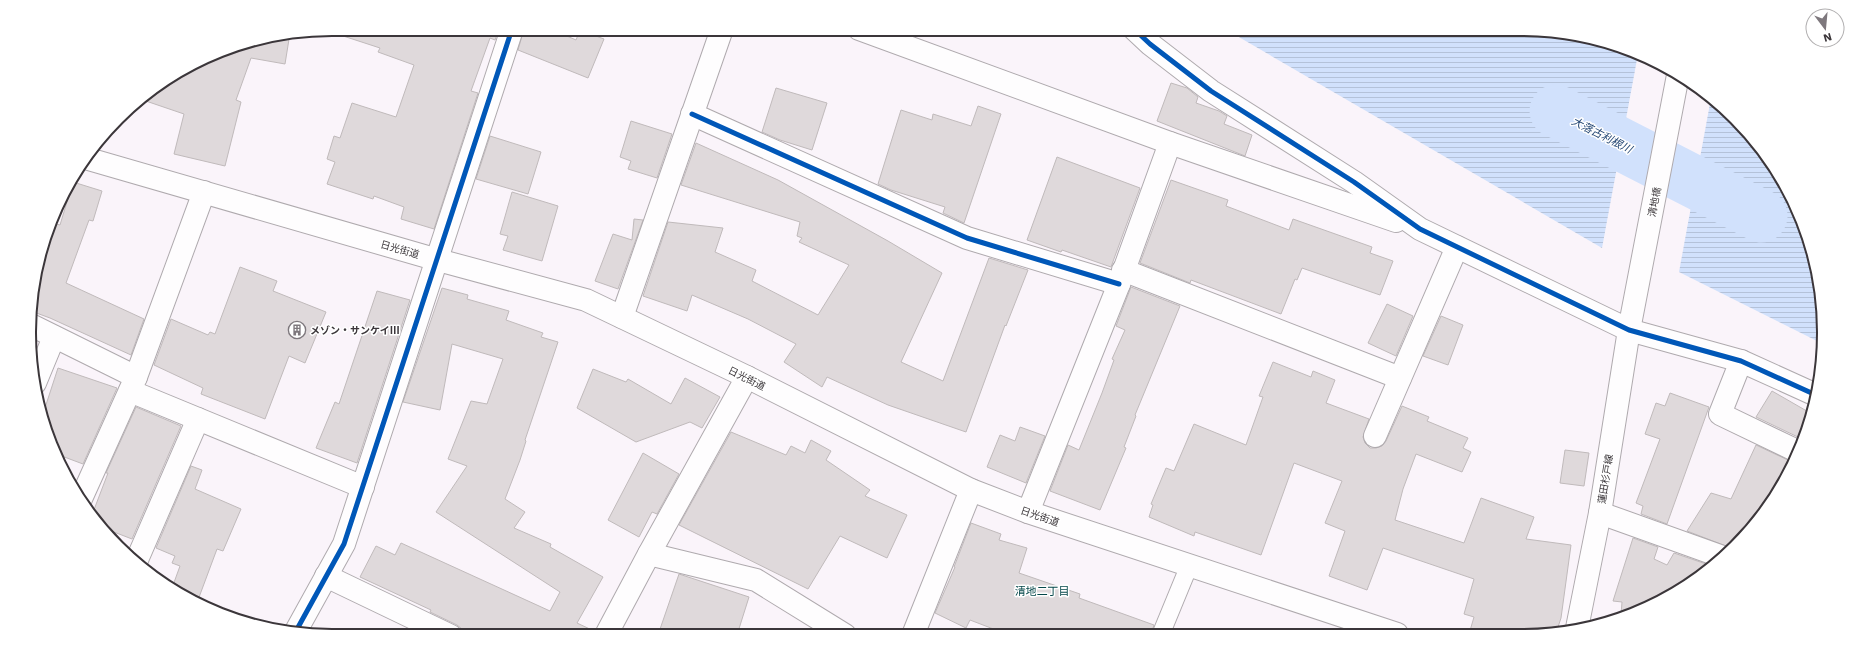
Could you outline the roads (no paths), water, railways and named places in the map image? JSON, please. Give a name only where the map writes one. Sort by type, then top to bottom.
[{"type":"street","points":[[298,626],[344,544],[438,260],[510,36]]},
{"type":"street","points":[[622,316],[720,36]]},
{"type":"street","points":[[878,36],[1170,143],[1420,229],[1629,330],[1741,360],[1810,392]]},
{"type":"street","points":[[1141,36],[1211,90],[1354,182],[1420,229]]},
{"type":"street","name":"清地橋","points":[[1629,330],[1677,81]]},
{"type":"street","points":[[692,114],[967,238],[1121,277],[1400,378]]},
{"type":"street","points":[[1028,512],[1121,277],[1170,143]]},
{"type":"street","name":"日光街道","points":[[92,160],[438,260],[586,300],[747,377],[971,490],[1028,512],[1382,629]]},
{"type":"street","points":[[84,493],[133,384],[204,192]]},
{"type":"street","points":[[1375,436],[1458,247]]},
{"type":"street","points":[[36,328],[133,384],[198,419],[363,487]]},
{"type":"street","name":"蓮田杉戸線","points":[[1578,623],[1600,513],[1629,330]]},
{"type":"street","points":[[39,373],[54,337]]},
{"type":"street","points":[[1741,360],[1720,414],[1793,449]]},
{"type":"street","points":[[609,629],[747,377]]},
{"type":"street","points":[[138,556],[198,419]]},
{"type":"street","points":[[915,629],[971,490]]},
{"type":"street","points":[[1600,513],[1717,554]]},
{"type":"street","points":[[649,554],[756,580],[835,629]]},
{"type":"street","points":[[326,576],[436,629]]},
{"type":"lane","points":[[1163,629],[1189,566]]},
{"type":"water","points":[[1237,36],[1540,37],[1597,46],[1637,60],[1602,248]]},
{"type":"water","points":[[1710,105],[1730,123],[1756,152],[1777,184],[1786,201],[1807,256],[1814,294],[1817,341],[1679,272]]},
{"type":"waterway","name":"大落古利根川","points":[[1556,111],[1761,216]]},
{"type":"place","name":"メゾン・サンケイⅢ","points":[[297,330]]},
{"type":"district","name":"清地二丁目","points":[[1042,591]]}]
